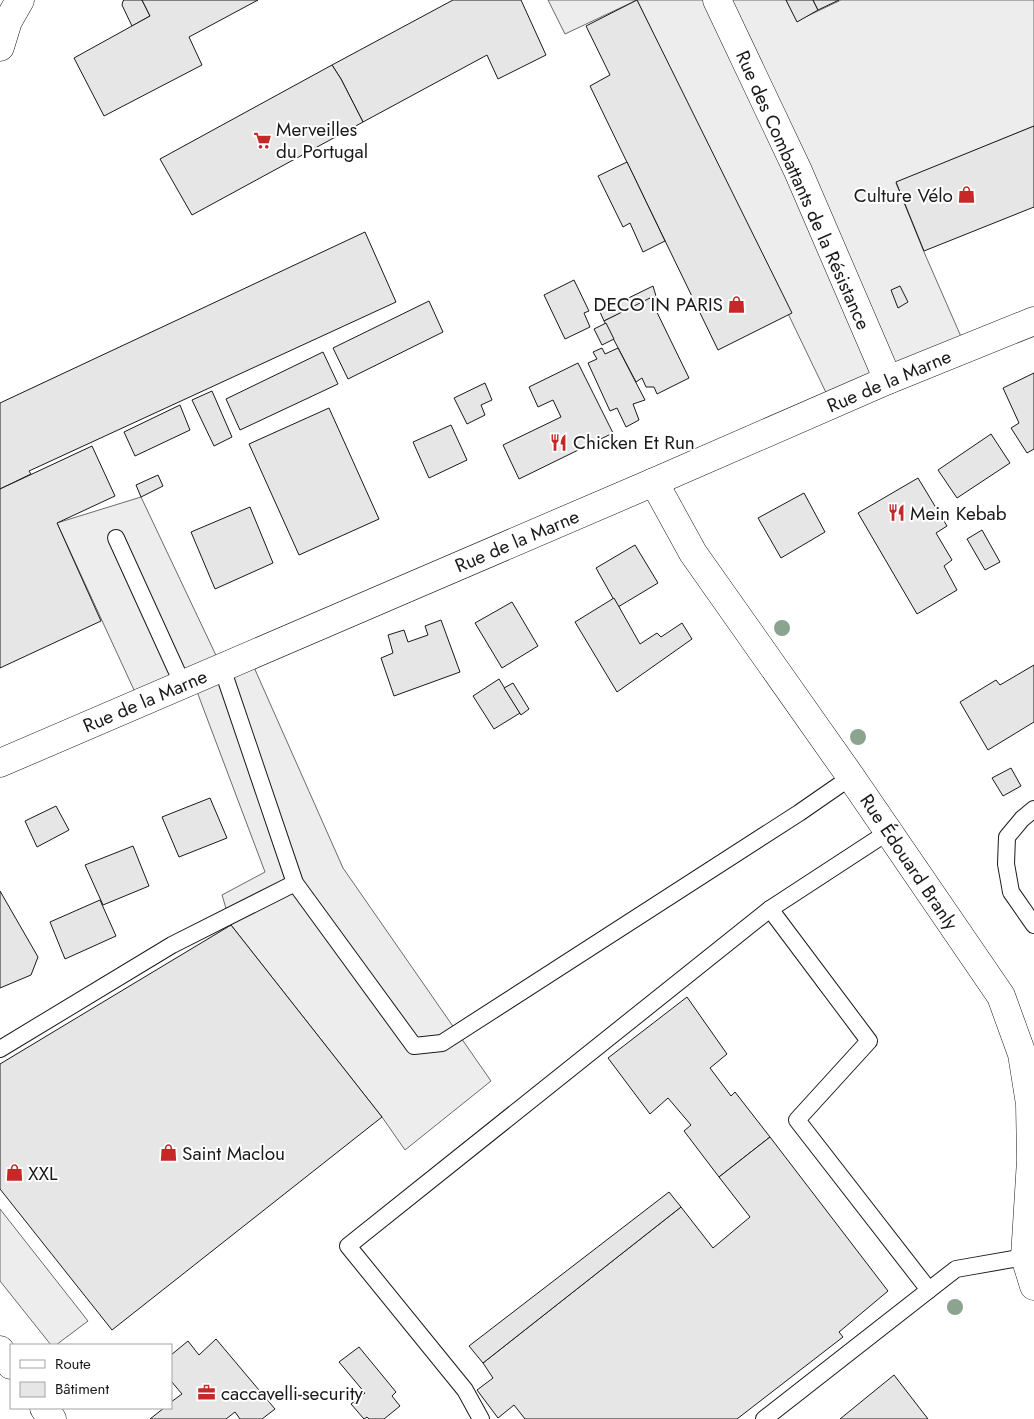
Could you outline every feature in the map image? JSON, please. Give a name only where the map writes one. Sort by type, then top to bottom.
[{"type":"street","points":[[0,48],[8,21],[20,0]]},
{"type":"street","name":"Rue des Combattants de la Résistance","points":[[717,0],[798,171],[888,380]]},
{"type":"street","name":"Rue de la Marne","points":[[0,763],[888,380],[1034,321]]},
{"type":"street","name":"Rue Édouard Branly","points":[[654,482],[693,552],[851,777],[1001,996],[1022,1054],[1030,1104],[1031,1160],[1024,1256],[1034,1286]]},
{"type":"street","points":[[0,1350],[10,1364]]},
{"type":"lane","points":[[116,538],[183,685]]},
{"type":"lane","points":[[222,668],[295,883],[414,1046],[442,1042],[799,813],[851,777]]},
{"type":"lane","points":[[1034,809],[1022,819],[1007,838],[1006,864],[1011,892],[1034,925]]},
{"type":"lane","points":[[481,1419],[464,1390],[348,1246],[770,909],[888,832]]},
{"type":"lane","points":[[0,1049],[172,945],[295,883]]},
{"type":"lane","points":[[770,909],[869,1041],[797,1120],[929,1290]]},
{"type":"lane","points":[[764,1419],[956,1269],[1024,1256]]},
{"type":"shaded area","points":[[548,0],[637,0],[565,34]]},
{"type":"shaded area","points":[[637,0],[786,0],[797,21],[841,0],[1034,0],[1034,126],[896,183],[966,348],[832,405]]},
{"type":"shaded area","points":[[141,497],[222,668],[249,656],[343,868],[491,1081],[405,1150],[382,1117],[231,925],[222,895],[265,872],[193,681],[140,703],[57,523]]},
{"type":"shaded area","points":[[0,1209],[88,1321],[57,1344],[50,1344],[0,1281]]},
{"type":"building","points":[[124,0],[142,0],[150,16],[132,26],[122,5]]},
{"type":"building","points":[[142,0],[258,0],[189,37],[202,65],[104,116],[74,58],[150,16]]},
{"type":"building","points":[[453,0],[521,0],[546,55],[498,79],[487,55],[363,122],[332,65]]},
{"type":"building","points":[[637,0],[792,313],[718,350],[590,86],[610,75],[586,26]]},
{"type":"building","points":[[786,0],[813,0],[818,10],[797,22]]},
{"type":"building","points":[[813,0],[839,0],[818,10]]},
{"type":"building","name":"Merveilles du Portugal","points":[[332,65],[363,122],[192,215],[160,159]]},
{"type":"building","name":"Culture Vélo","points":[[1034,126],[1034,207],[924,251],[896,182]]},
{"type":"building","points":[[627,162],[665,241],[643,252],[630,223],[623,227],[598,176]]},
{"type":"building","points":[[365,232],[396,302],[29,471],[31,474],[0,489],[0,403]]},
{"type":"building","points":[[574,280],[589,311],[584,313],[590,327],[565,339],[544,295]]},
{"type":"building","points":[[653,286],[656,296],[604,321],[600,312]]},
{"type":"building","points":[[900,286],[908,302],[898,308],[891,290]]},
{"type":"building","points":[[650,298],[689,378],[657,394],[654,387],[646,387],[642,378],[636,382],[604,321]]},
{"type":"building","points":[[429,301],[443,332],[348,379],[333,348]]},
{"type":"building","points":[[606,323],[614,339],[602,345],[594,329]]},
{"type":"building","points":[[602,348],[605,354],[618,348],[645,400],[633,404],[639,420],[626,427],[617,408],[610,411],[588,363],[597,359],[593,352]]},
{"type":"building","points":[[323,352],[338,384],[240,430],[226,399]]},
{"type":"building","points":[[578,363],[613,433],[519,479],[503,445],[561,417],[553,400],[538,407],[529,387]]},
{"type":"building","points":[[1034,373],[1034,449],[1027,453],[1011,428],[1019,423],[1003,388]]},
{"type":"building","points":[[485,383],[492,400],[481,405],[485,415],[467,424],[454,398]]},
{"type":"building","points":[[212,391],[232,437],[214,446],[192,400]]},
{"type":"building","points":[[180,405],[190,430],[135,456],[124,432]]},
{"type":"building","points":[[329,408],[379,519],[299,555],[249,444]]},
{"type":"building","points":[[451,425],[467,460],[429,478],[413,442]]},
{"type":"building","points":[[991,434],[1010,463],[957,498],[938,470]]},
{"type":"building","points":[[92,446],[115,496],[57,523],[101,621],[0,668],[0,489]]},
{"type":"building","points":[[158,475],[163,486],[141,497],[136,485]]},
{"type":"building","points":[[918,478],[947,526],[936,533],[952,560],[944,566],[957,590],[917,614],[858,513]]},
{"type":"building","points":[[804,493],[825,532],[781,558],[758,518]]},
{"type":"building","points":[[250,507],[273,563],[215,589],[191,532]]},
{"type":"building","points":[[982,530],[1000,562],[985,570],[967,539]]},
{"type":"building","points":[[635,545],[658,583],[618,607],[596,568]]},
{"type":"building","points":[[614,598],[640,644],[657,633],[661,637],[682,623],[692,639],[617,692],[575,622]]},
{"type":"building","points":[[512,602],[538,646],[502,668],[475,623]]},
{"type":"building","points":[[441,620],[460,672],[394,696],[381,658],[393,653],[388,635],[404,630],[408,642],[428,635],[425,626]]},
{"type":"building","points":[[1034,665],[1034,722],[988,750],[960,702],[996,680],[1000,685]]},
{"type":"building","points":[[499,679],[520,713],[494,729],[473,696]]},
{"type":"building","points":[[513,683],[529,709],[521,715],[504,688]]},
{"type":"building","points":[[1011,768],[1021,786],[1003,796],[992,778]]},
{"type":"building","points":[[210,798],[227,838],[179,857],[162,817]]},
{"type":"building","points":[[56,806],[69,830],[37,847],[25,821]]},
{"type":"building","points":[[133,846],[149,886],[103,905],[85,865]]},
{"type":"building","points":[[0,891],[38,957],[31,975],[0,988]]},
{"type":"building","points":[[100,900],[116,936],[65,959],[50,922]]},
{"type":"building","name":"Saint Maclou","points":[[231,925],[382,1117],[112,1330],[0,1189],[0,1064]]},
{"type":"building","points":[[687,997],[727,1054],[710,1068],[731,1096],[735,1092],[770,1137],[719,1177],[684,1131],[691,1125],[668,1098],[650,1114],[608,1058]]},
{"type":"building","points":[[770,1137],[888,1291],[839,1332],[843,1337],[737,1419],[525,1419],[514,1405],[498,1418],[477,1390],[493,1378],[483,1363],[681,1207],[713,1248],[750,1217],[719,1177]]},
{"type":"building","points":[[669,1192],[681,1207],[483,1363],[469,1346]]},
{"type":"building","points":[[216,1339],[275,1409],[262,1419],[240,1419],[235,1412],[226,1419],[150,1419],[163,1409],[172,1409],[172,1401],[182,1394],[172,1382],[172,1354],[188,1341],[199,1355]]},
{"type":"building","points":[[359,1347],[396,1392],[392,1396],[400,1406],[384,1419],[369,1419],[367,1417],[364,1419],[351,1404],[365,1393],[339,1362]]},
{"type":"building","points":[[894,1375],[928,1419],[840,1419]]},
{"type":"place","name":"Merveilles du Portugal","points":[[262,140]]},
{"type":"place","name":"Culture Vélo","points":[[967,195]]},
{"type":"place","name":"DECO IN PARIS","points":[[737,304]]},
{"type":"place","name":"Chicken Et Run","points":[[559,442]]},
{"type":"place","name":"Mein Kebab","points":[[896,513]]},
{"type":"place","name":"Saint Maclou","points":[[168,1153]]},
{"type":"place","name":"XXL","points":[[14,1173]]},
{"type":"place","name":"caccavelli-security","points":[[207,1393]]}]
